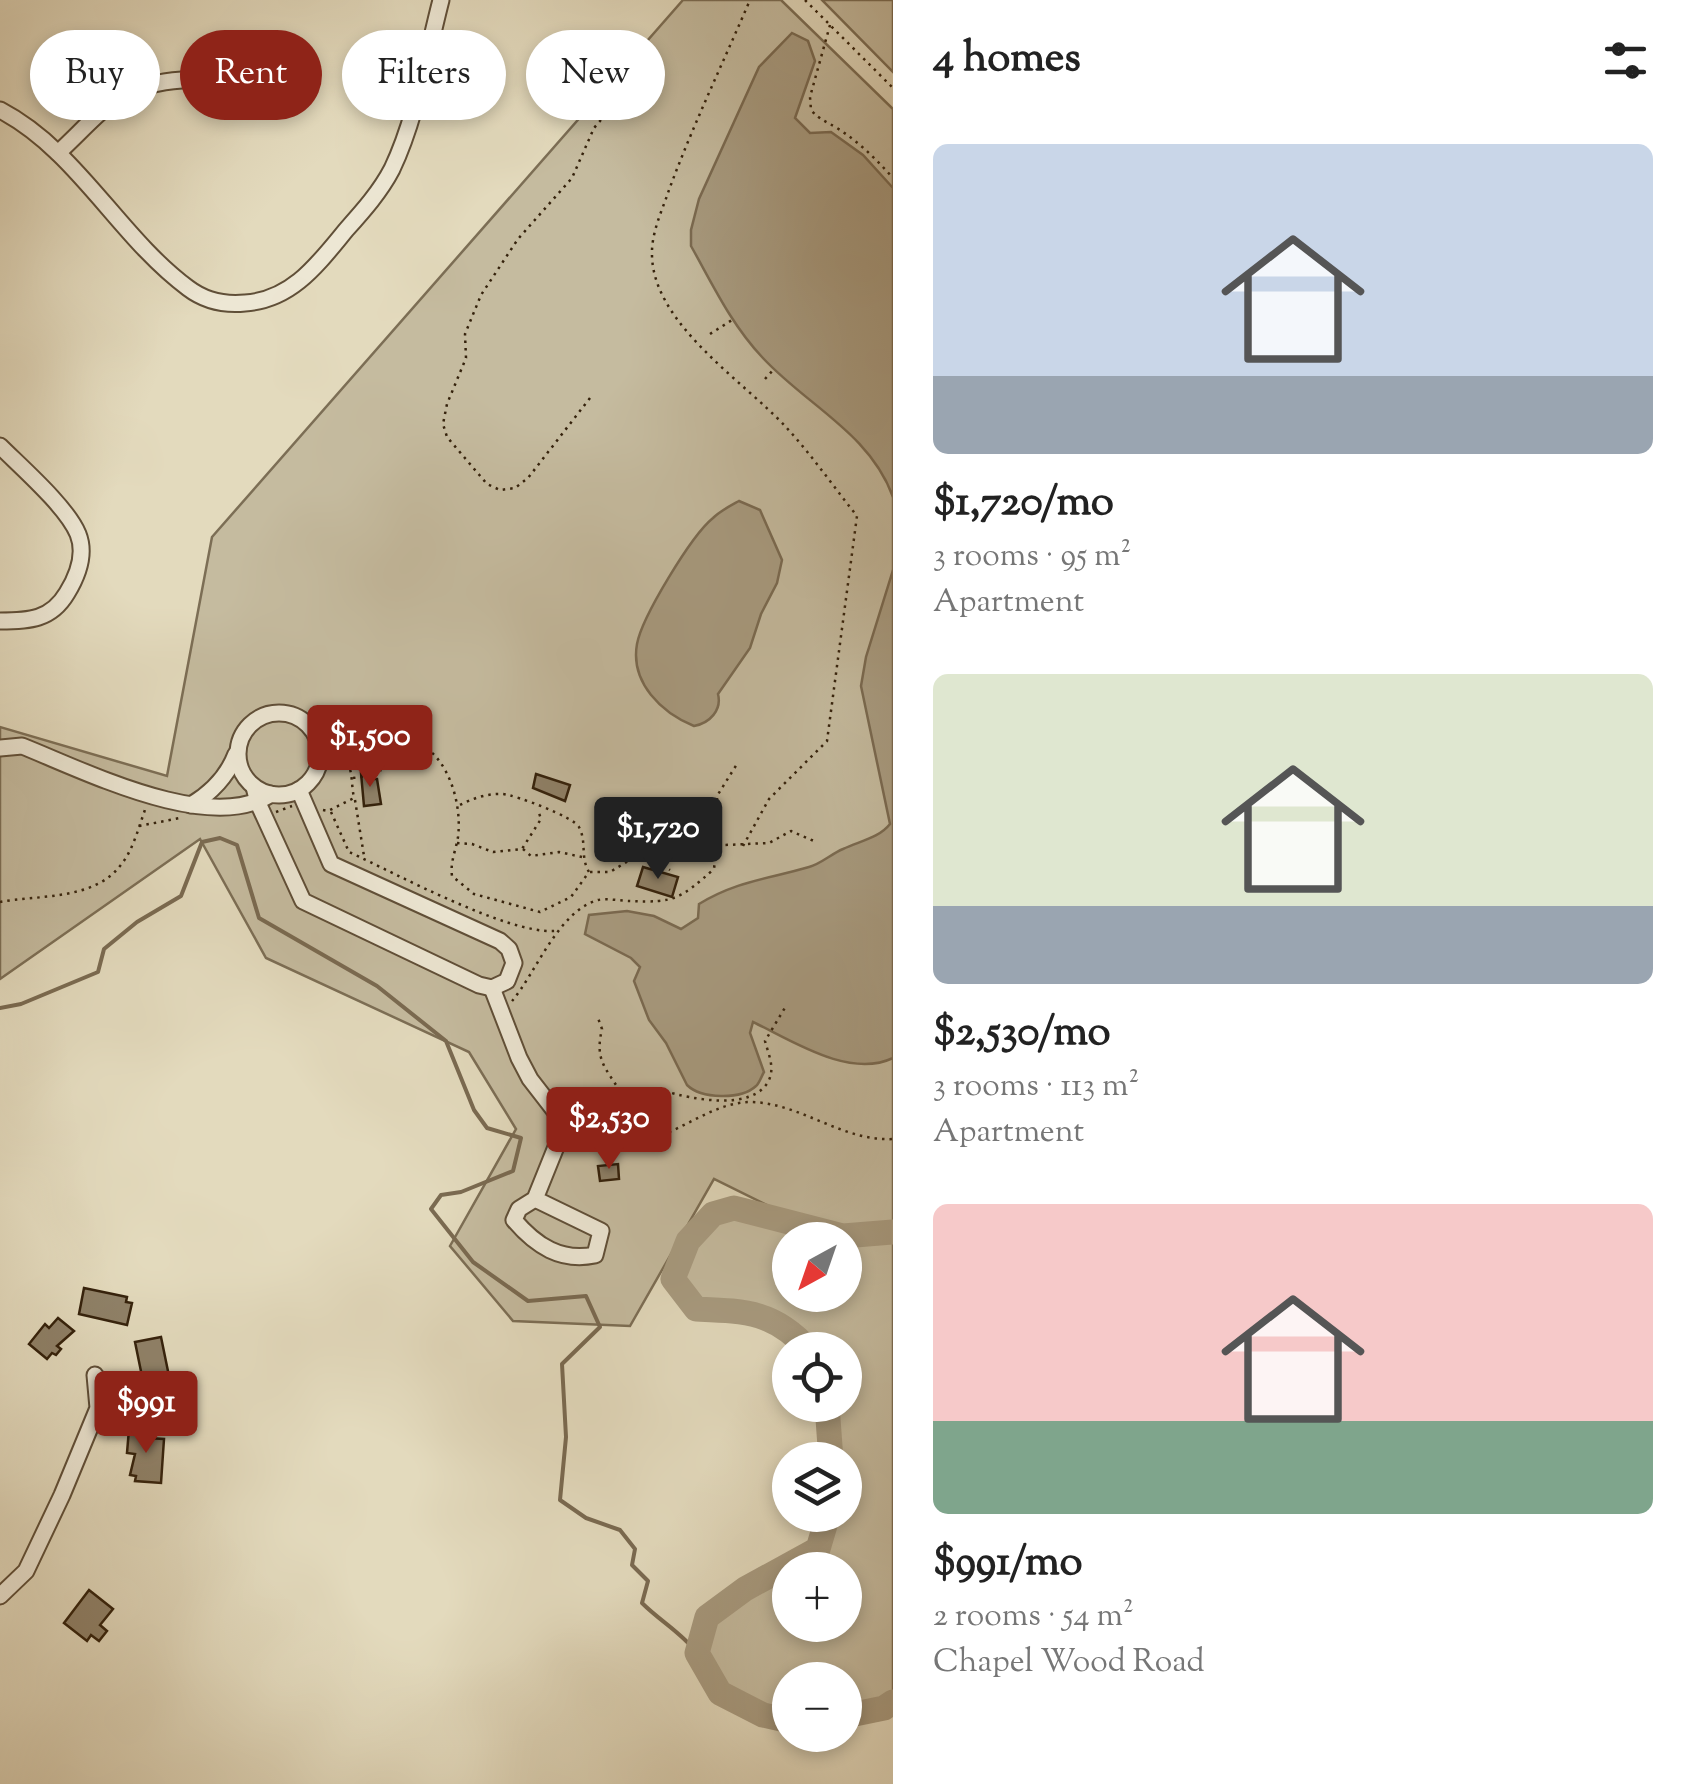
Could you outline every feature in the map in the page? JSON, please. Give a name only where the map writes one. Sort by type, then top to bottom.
[{"type":"street","points":[[0,110],[28,125],[58,153],[168,273],[192,292],[223,305],[264,302],[293,288],[310,273],[375,196],[402,144],[441,0]]},
{"type":"street","points":[[58,153],[120,95],[158,82],[180,80]]},
{"type":"street","points":[[0,446],[78,533],[82,559],[64,598],[47,615],[32,621],[0,621]]},
{"type":"street","points":[[0,748],[22,746],[150,797],[192,806],[210,808],[299,790],[317,772],[319,730],[296,716],[271,713],[248,726],[232,766],[192,806]]},
{"type":"street","points":[[238,750],[245,777],[261,795],[302,902],[478,985],[492,988],[512,974],[514,963],[509,949],[500,942],[332,864],[299,790]]},
{"type":"street","points":[[492,988],[496,1006],[530,1079],[561,1120],[562,1132],[535,1199],[519,1210],[514,1220],[524,1232],[562,1257],[595,1255],[601,1231],[535,1199]]},
{"type":"street","points":[[0,1596],[26,1571],[62,1495],[98,1408],[95,1375]]},
{"type":"path","points":[[743,846],[768,799],[828,741],[857,516],[786,428],[683,326],[664,303],[655,279],[654,234],[684,151],[750,0]]},
{"type":"path","points":[[805,0],[893,88]]},
{"type":"path","points":[[830,26],[810,97],[810,110],[867,150],[893,178]]},
{"type":"path","points":[[590,398],[528,478],[515,488],[500,490],[487,484],[447,437],[444,424],[447,404],[466,358],[465,334],[481,295],[518,239],[572,178],[601,120]]},
{"type":"path","points":[[710,334],[732,320]]},
{"type":"path","points":[[765,379],[774,368]]},
{"type":"path","points":[[354,729],[319,730],[329,752],[349,765],[364,858]]},
{"type":"path","points":[[353,778],[380,774],[381,764],[399,739],[420,741],[429,748],[444,770],[458,806],[452,876],[474,894],[530,912],[548,910],[572,897],[589,872]]},
{"type":"path","points":[[325,765],[329,752]]},
{"type":"path","points":[[496,1006],[510,1002],[520,991],[557,931],[598,900],[654,903],[678,897],[714,869],[716,796],[738,764]]},
{"type":"path","points":[[458,806],[479,796],[504,794],[537,808],[562,813],[574,820],[582,837],[582,857],[589,872]]},
{"type":"path","points":[[0,902],[70,894],[112,875],[123,864],[150,797]]},
{"type":"path","points":[[354,798],[329,810],[349,852],[506,923],[538,932],[557,931]]},
{"type":"path","points":[[457,843],[493,852],[522,848],[541,819],[537,808]]},
{"type":"path","points":[[703,846],[768,844],[792,831],[814,841]]},
{"type":"path","points":[[522,848],[531,856],[559,852],[582,857]]},
{"type":"path","points":[[589,872],[610,872],[643,852],[670,870]]},
{"type":"path","points":[[665,1091],[700,1100],[758,1092],[768,1081],[771,1070],[765,1041],[786,1006]]},
{"type":"path","points":[[598,1018],[602,1029],[599,1056],[622,1090],[578,1124],[606,1140],[633,1142],[658,1137],[720,1108],[752,1102],[788,1110],[858,1135],[893,1139]]},
{"type":"path","points":[[606,1140],[608,1164]]},
{"type":"shaded area","points":[[683,0],[781,0],[893,109],[893,1702],[862,1713],[862,1662],[772,1662],[772,1717],[763,1715],[720,1693],[697,1653],[707,1617],[772,1574],[772,1642],[862,1642],[862,1552],[813,1552],[818,1549],[823,1532],[862,1532],[862,1442],[830,1442],[828,1422],[862,1422],[862,1332],[790,1332],[758,1316],[696,1309],[673,1279],[688,1241],[713,1214],[734,1208],[788,1222],[772,1222],[772,1312],[862,1312],[862,1234],[874,1232],[862,1230],[862,1222],[801,1222],[714,1179],[630,1326],[513,1321],[450,1246],[516,1129],[469,1052],[266,958],[200,839],[0,979],[0,727],[167,776],[212,537],[578,120],[665,120],[665,30],[657,30]]},
{"type":"shaded area","points":[[822,0],[893,0],[893,72]]},
{"type":"shaded area","points":[[792,33],[808,41],[815,61],[795,118],[810,133],[831,132],[863,155],[893,188],[893,497],[883,475],[853,437],[779,374],[751,344],[691,246],[699,199],[759,67]]},
{"type":"shaded area","points":[[739,501],[760,510],[782,560],[777,583],[750,648],[718,694],[714,715],[694,726],[651,695],[638,671],[637,644],[657,597],[693,541],[716,515]]},
{"type":"shaded area","points":[[893,570],[893,1058],[858,1064],[839,1061],[753,1022],[750,1033],[764,1072],[757,1085],[731,1096],[693,1090],[649,1020],[634,981],[640,967],[631,958],[585,934],[589,915],[627,911],[654,916],[681,929],[698,918],[699,904],[713,896],[813,866],[886,829],[890,824],[861,686]]},
{"type":"building","points":[[389,718],[392,742],[357,747],[354,723]]},
{"type":"building","points":[[372,772],[381,804],[364,806],[361,773]]},
{"type":"building","points":[[536,774],[570,785],[565,801],[533,788]]},
{"type":"building","points":[[643,867],[678,877],[672,897],[637,886]]},
{"type":"building","points":[[618,1164],[619,1179],[600,1181],[598,1166]]},
{"type":"building","points":[[84,1288],[127,1297],[126,1302],[132,1303],[127,1325],[79,1314]]},
{"type":"building","points":[[58,1318],[74,1331],[57,1346],[61,1349],[56,1355],[52,1353],[47,1359],[29,1344],[45,1324],[49,1328]]},
{"type":"building","points":[[161,1337],[170,1381],[144,1386],[135,1342]]},
{"type":"building","points":[[129,1429],[149,1431],[148,1438],[164,1439],[161,1483],[135,1481],[136,1476],[130,1475],[135,1454],[127,1453]]},
{"type":"building","points":[[89,1590],[113,1609],[100,1625],[107,1631],[99,1641],[91,1635],[87,1641],[64,1623]]},
{"type":"waterway","points":[[0,1008],[21,1004],[98,972],[104,949],[137,922],[181,896],[202,842],[220,838],[237,845],[259,918],[377,986],[446,1041],[474,1110],[487,1128],[521,1138],[513,1171],[461,1192],[441,1195],[431,1209],[473,1262],[528,1301],[586,1296],[600,1327],[562,1364],[566,1437],[560,1500],[586,1518],[620,1530],[635,1549],[632,1565],[648,1581],[642,1603],[697,1653]]},
{"type":"waterway","points":[[790,1332],[758,1316],[696,1309],[673,1279],[688,1241],[713,1214],[734,1208],[843,1236],[893,1232]]},
{"type":"waterway","points":[[828,1422],[830,1442]]},
{"type":"waterway","points":[[772,1717],[720,1693],[697,1653],[707,1617],[745,1589],[818,1549],[823,1532]]},
{"type":"waterway","points":[[862,1713],[893,1702]]}]
